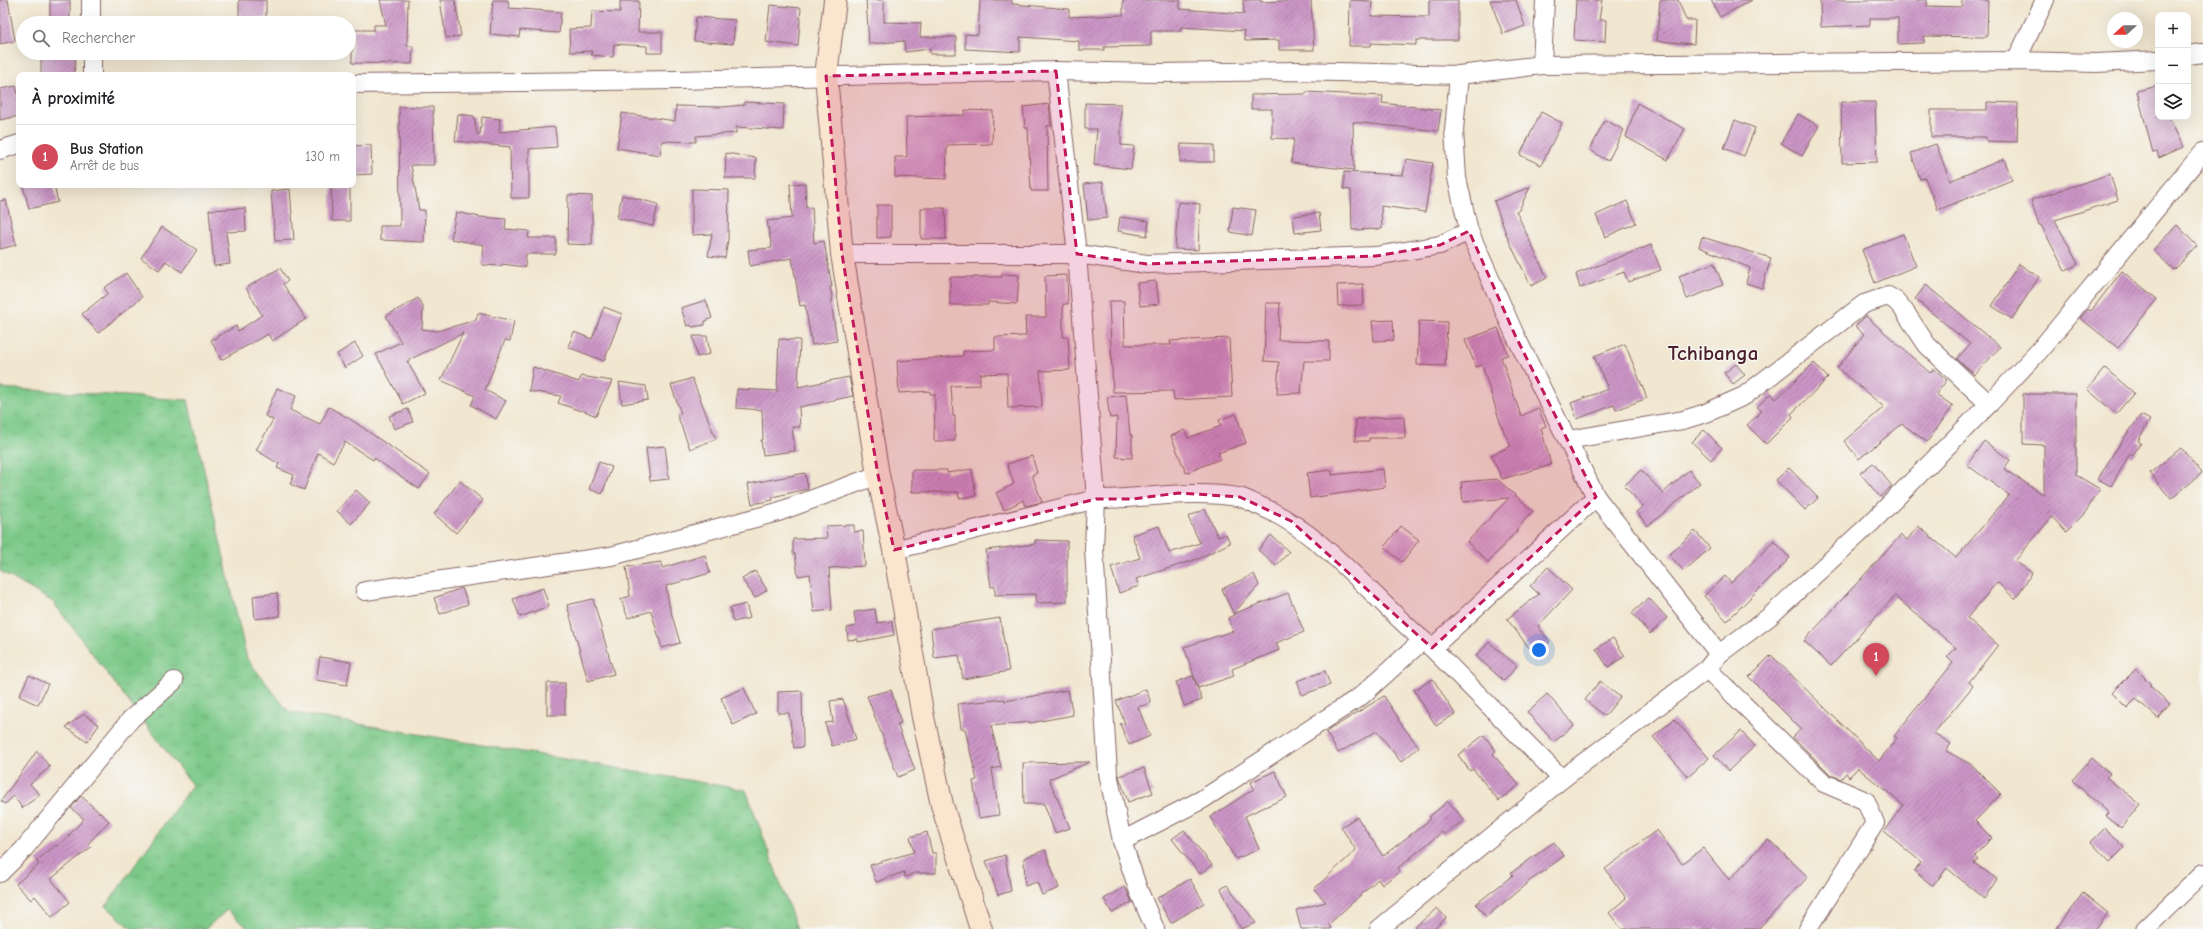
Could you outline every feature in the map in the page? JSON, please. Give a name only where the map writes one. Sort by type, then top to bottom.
[{"type":"main road","points":[[835,0],[826,76],[842,254],[878,475],[894,550],[912,660],[942,805],[981,929]]},
{"type":"street","points":[[91,0],[91,16]]},
{"type":"street","points":[[1542,65],[1545,0]]},
{"type":"street","points":[[2016,61],[2045,0]]},
{"type":"street","points":[[2191,55],[2203,53]]},
{"type":"street","points":[[92,60],[92,72]]},
{"type":"street","points":[[356,84],[1056,71],[1158,73],[1296,71],[1459,75],[1542,65],[2016,61],[2096,63],[2155,60]]},
{"type":"street","points":[[1056,71],[1077,254],[1096,499],[1094,549],[1108,773],[1122,841],[1138,888],[1155,929]]},
{"type":"street","points":[[1459,75],[1454,130],[1457,172],[1469,231],[1515,335],[1596,497],[1719,654]]},
{"type":"street","points":[[0,150],[16,145]]},
{"type":"street","points":[[1379,929],[1562,779],[1707,669],[1719,654],[1769,617],[1871,523],[2039,352],[2203,152]]},
{"type":"street","points":[[842,254],[1077,254],[1147,264],[1376,256],[1440,245],[1469,231]]},
{"type":"street","points":[[1568,440],[1683,420],[1706,413],[1744,396],[1864,304],[1888,296],[1896,301],[1903,309],[1926,345],[1989,404]]},
{"type":"street","points":[[365,591],[611,556],[778,512],[878,475]]},
{"type":"street","points":[[894,550],[1096,499],[1132,499],[1179,493],[1208,493],[1240,497],[1291,521],[1357,578],[1427,644],[1562,779]]},
{"type":"street","points":[[1122,841],[1203,799],[1361,696],[1427,644],[1596,497]]},
{"type":"street","points":[[1707,669],[1824,783],[1866,801],[1875,823],[1808,929]]},
{"type":"street","points":[[0,873],[23,850],[131,719],[174,681]]},
{"type":"street","points":[[2145,929],[2203,873]]},
{"type":"highlighted area","points":[[1056,71],[1077,254],[1147,264],[1376,256],[1440,245],[1469,231],[1515,335],[1596,497],[1432,648],[1291,521],[1240,497],[1179,493],[1132,499],[1096,499],[894,550],[878,475],[842,254],[826,76]]},
{"type":"green space","points":[[0,388],[188,400],[247,659],[289,712],[746,790],[797,929],[249,929],[227,910],[205,929],[132,929],[106,906],[192,785],[53,602],[0,571]]},
{"type":"building","points":[[0,0],[8,0],[15,41],[0,44]]},
{"type":"building","points":[[50,0],[70,0],[70,16],[50,16]]},
{"type":"building","points":[[239,0],[266,0],[266,16],[239,16]]},
{"type":"building","points":[[380,0],[408,0],[407,46],[413,46],[412,64],[352,63],[352,60],[356,60],[356,30],[374,30],[374,25],[386,25]]},
{"type":"building","points":[[440,0],[455,0],[461,36],[446,38]]},
{"type":"building","points":[[493,0],[508,0],[509,8],[561,12],[559,33],[520,30],[519,37],[490,34]]},
{"type":"building","points":[[866,0],[884,0],[884,22],[921,23],[920,37],[956,37],[956,54],[930,54],[930,49],[905,52],[904,41],[869,44]]},
{"type":"building","points":[[980,0],[1012,0],[1012,4],[1069,9],[1069,17],[1123,15],[1123,0],[1180,0],[1180,9],[1244,14],[1243,0],[1261,0],[1261,2],[1311,0],[1314,50],[1279,50],[1279,40],[1245,41],[1244,31],[1181,27],[1181,31],[1151,31],[1151,46],[1104,47],[1104,50],[1079,50],[1079,41],[1020,37],[1020,52],[965,49],[965,34],[978,35]]},
{"type":"building","points":[[1350,0],[1372,1],[1371,16],[1429,17],[1429,0],[1458,0],[1458,40],[1416,40],[1416,45],[1371,43],[1371,46],[1349,46]]},
{"type":"building","points":[[1490,0],[1516,0],[1525,26],[1503,34]]},
{"type":"building","points":[[1576,0],[1602,0],[1599,20],[1606,20],[1605,42],[1574,40]]},
{"type":"building","points":[[1660,0],[1678,0],[1686,20],[1695,20],[1694,44],[1657,41]]},
{"type":"building","points":[[1711,0],[1752,0],[1720,17]]},
{"type":"building","points":[[1820,0],[1927,0],[1927,6],[1962,7],[1962,0],[1988,0],[1987,37],[1924,36],[1924,43],[1898,44],[1898,18],[1870,18],[1870,25],[1821,27]]},
{"type":"building","points":[[620,1],[639,1],[638,32],[662,32],[662,53],[647,53],[647,46],[614,44],[613,57],[591,55],[592,51],[570,52],[569,29],[591,28],[592,11],[620,12]]},
{"type":"building","points":[[770,5],[801,8],[798,46],[766,42]]},
{"type":"building","points":[[696,17],[735,20],[733,44],[694,41]]},
{"type":"building","points":[[41,60],[75,60],[74,72],[41,72]]},
{"type":"building","points":[[16,86],[16,117],[0,120],[0,89]]},
{"type":"building","points":[[2155,87],[2155,120],[2170,120],[2183,147],[2159,158],[2157,152],[2153,153],[2137,91]]},
{"type":"building","points":[[1306,92],[1383,96],[1382,103],[1441,110],[1438,131],[1353,122],[1354,170],[1291,163],[1294,139],[1272,138],[1272,109],[1251,109],[1251,95],[1306,94]]},
{"type":"building","points":[[744,102],[784,104],[783,130],[736,127],[736,133],[696,136],[696,142],[662,141],[660,155],[617,148],[622,113],[675,121],[676,106],[722,107],[744,105]]},
{"type":"building","points":[[1841,102],[1875,102],[1877,162],[1842,163]]},
{"type":"building","points":[[1987,102],[2018,103],[2017,142],[1986,141],[1986,137],[1931,137],[1931,110],[1987,110]]},
{"type":"building","points":[[1085,103],[1121,104],[1121,145],[1134,146],[1131,169],[1094,165],[1097,129],[1085,129]]},
{"type":"building","points":[[1637,103],[1685,129],[1668,160],[1626,137]]},
{"type":"building","points":[[1049,104],[1051,126],[1047,126],[1048,191],[1031,191],[1028,128],[1025,128],[1023,107]]},
{"type":"building","points":[[399,107],[433,107],[434,165],[411,165],[419,210],[425,210],[424,242],[380,240],[380,226],[400,226]]},
{"type":"building","points":[[965,110],[993,111],[992,144],[947,145],[946,179],[895,177],[895,157],[907,157],[906,117],[965,115]]},
{"type":"building","points":[[1541,112],[1562,123],[1541,165],[1520,155]]},
{"type":"building","points":[[458,114],[474,116],[477,134],[480,134],[482,117],[500,119],[499,132],[555,127],[557,147],[529,149],[529,198],[511,198],[510,147],[455,141]]},
{"type":"building","points":[[1798,114],[1819,126],[1802,156],[1781,143]]},
{"type":"building","points":[[1605,120],[1624,130],[1608,161],[1590,150]]},
{"type":"building","points":[[1735,120],[1755,128],[1744,156],[1724,148]]},
{"type":"building","points":[[1181,144],[1214,145],[1214,162],[1180,162]]},
{"type":"building","points":[[1936,144],[1950,181],[2004,159],[2012,180],[1938,210],[1925,178],[1920,179],[1911,153]]},
{"type":"building","points":[[371,145],[372,174],[356,175],[356,146]]},
{"type":"building","points":[[726,153],[756,158],[755,178],[725,178]]},
{"type":"building","points":[[1406,159],[1433,163],[1425,212],[1381,206],[1382,229],[1352,230],[1351,190],[1344,189],[1344,172],[1403,175]]},
{"type":"building","points":[[2110,174],[2118,200],[2055,220],[2078,264],[2065,271],[2041,225],[2039,225],[2031,200]]},
{"type":"building","points":[[1103,182],[1107,218],[1088,220],[1084,184]]},
{"type":"building","points":[[805,183],[806,208],[812,207],[814,243],[824,241],[832,287],[830,287],[833,301],[831,301],[837,341],[812,345],[805,305],[800,306],[792,258],[750,266],[748,250],[772,248],[767,221],[792,218],[790,184]]},
{"type":"building","points":[[1530,187],[1519,210],[1516,211],[1547,278],[1531,286],[1508,239],[1494,201]]},
{"type":"building","points":[[24,188],[55,188],[58,202],[29,209]]},
{"type":"building","points":[[331,188],[350,188],[350,221],[332,221]]},
{"type":"building","points":[[290,189],[294,240],[275,241],[271,191]]},
{"type":"building","points":[[692,189],[729,190],[728,240],[725,258],[708,256],[712,234],[692,235]]},
{"type":"building","points":[[568,195],[592,196],[592,245],[567,244]]},
{"type":"building","points":[[622,195],[658,204],[653,226],[617,218]]},
{"type":"building","points":[[6,200],[16,245],[0,249],[0,201]]},
{"type":"building","points":[[1627,201],[1636,223],[1605,237],[1596,215]]},
{"type":"building","points":[[1178,202],[1200,204],[1198,250],[1175,249]]},
{"type":"building","points":[[877,205],[891,205],[891,237],[877,238]]},
{"type":"building","points":[[1233,207],[1256,210],[1252,236],[1230,232]]},
{"type":"building","points":[[245,208],[246,231],[226,232],[230,264],[214,266],[209,210]]},
{"type":"building","points":[[921,208],[945,208],[946,239],[921,239]]},
{"type":"building","points":[[456,212],[480,217],[506,219],[505,229],[529,231],[528,238],[556,238],[556,254],[526,254],[525,267],[502,264],[502,266],[482,265],[484,245],[451,239]]},
{"type":"building","points":[[1319,213],[1321,230],[1295,233],[1293,216]]},
{"type":"building","points":[[1120,217],[1149,221],[1147,236],[1118,231]]},
{"type":"building","points":[[2177,225],[2197,246],[2174,270],[2153,250]]},
{"type":"building","points":[[162,227],[197,250],[182,272],[166,261],[159,270],[141,258]]},
{"type":"building","points":[[1903,234],[1916,266],[1875,283],[1862,250]]},
{"type":"building","points":[[1702,237],[1771,258],[1762,288],[1746,283],[1750,268],[1699,247]]},
{"type":"building","points":[[1651,245],[1661,270],[1628,282],[1624,272],[1580,288],[1576,274]]},
{"type":"building","points":[[1714,263],[1723,285],[1687,299],[1679,276]]},
{"type":"building","points":[[2019,264],[2039,277],[2012,319],[1992,306]]},
{"type":"building","points":[[280,268],[288,281],[283,284],[306,319],[272,341],[268,334],[221,360],[211,340],[236,326],[238,331],[262,315],[246,288]]},
{"type":"building","points":[[2122,271],[2157,299],[2118,348],[2080,318],[2088,309],[2091,311]]},
{"type":"building","points":[[126,273],[142,297],[98,333],[82,314],[108,293],[104,288]]},
{"type":"building","points":[[1002,274],[1019,275],[1017,304],[988,302],[988,305],[950,305],[950,277],[1002,277]]},
{"type":"building","points":[[1067,275],[1068,304],[1063,304],[1063,337],[1068,337],[1070,370],[1040,371],[1042,407],[1008,408],[1007,373],[980,374],[980,385],[951,386],[953,416],[955,416],[955,441],[934,441],[935,394],[930,394],[930,391],[899,393],[897,361],[963,356],[963,351],[995,350],[995,337],[1026,336],[1025,317],[1046,317],[1045,276]]},
{"type":"building","points":[[1156,281],[1159,304],[1140,306],[1137,283]]},
{"type":"building","points":[[1363,284],[1364,305],[1338,306],[1337,285]]},
{"type":"building","points":[[1926,285],[2000,347],[1975,375],[1957,359],[1970,344],[1915,299]]},
{"type":"building","points":[[418,298],[423,306],[422,329],[437,331],[476,320],[478,313],[514,321],[510,341],[505,340],[485,390],[506,401],[496,419],[471,405],[475,396],[441,380],[463,333],[407,361],[425,393],[403,404],[376,354],[401,342],[386,316]]},
{"type":"building","points":[[706,300],[712,318],[705,321],[705,325],[692,327],[691,325],[687,326],[681,308]]},
{"type":"building","points":[[1109,301],[1124,301],[1125,345],[1171,345],[1170,341],[1229,338],[1232,397],[1174,400],[1173,391],[1113,392]]},
{"type":"building","points":[[1266,303],[1280,303],[1278,340],[1329,341],[1329,361],[1304,361],[1301,393],[1277,394],[1279,362],[1264,361]]},
{"type":"building","points":[[604,307],[622,314],[604,361],[568,347],[574,332],[592,339]]},
{"type":"building","points":[[1866,316],[1930,373],[1934,369],[1947,380],[1936,394],[1953,406],[1927,442],[1902,424],[1859,459],[1844,441],[1884,407],[1837,368],[1864,334],[1855,326]]},
{"type":"building","points":[[1393,320],[1394,340],[1374,341],[1372,321]]},
{"type":"building","points":[[1419,321],[1447,322],[1445,366],[1417,365]]},
{"type":"building","points":[[1498,328],[1508,355],[1501,357],[1521,416],[1538,408],[1546,426],[1541,428],[1551,465],[1502,479],[1491,455],[1511,446],[1501,425],[1482,365],[1476,367],[1465,340]]},
{"type":"building","points":[[693,336],[707,336],[710,354],[697,357]]},
{"type":"building","points":[[779,339],[800,340],[798,387],[849,377],[853,396],[799,407],[800,427],[792,427],[795,451],[763,455],[761,440],[763,440],[762,410],[736,408],[737,389],[777,391]]},
{"type":"building","points":[[355,343],[363,356],[345,368],[337,354]]},
{"type":"building","points":[[1625,344],[1647,398],[1616,410],[1614,405],[1577,419],[1571,403],[1608,389],[1594,356]]},
{"type":"building","points":[[1814,363],[1828,378],[1791,414],[1793,417],[1766,444],[1747,425],[1762,411],[1757,407],[1771,393],[1776,399]]},
{"type":"building","points":[[1736,364],[1745,375],[1733,384],[1724,373]]},
{"type":"building","points":[[533,367],[579,382],[581,376],[612,381],[596,416],[558,403],[561,396],[529,391]]},
{"type":"building","points":[[2105,368],[2134,393],[2116,414],[2087,389]]},
{"type":"building","points":[[692,378],[716,439],[690,449],[677,415],[681,414],[671,385]]},
{"type":"building","points":[[619,382],[646,386],[648,400],[622,404]]},
{"type":"building","points":[[277,388],[296,396],[290,410],[320,424],[329,407],[350,419],[430,474],[419,489],[374,458],[373,460],[345,442],[333,462],[318,453],[304,490],[290,484],[294,475],[277,468],[279,464],[256,450],[273,420],[265,416]]},
{"type":"building","points":[[2023,394],[2076,394],[2076,475],[2100,489],[2085,513],[2066,532],[2052,517],[2015,561],[2032,573],[2015,599],[1997,582],[1967,618],[1998,645],[1969,682],[1973,686],[1934,733],[1951,744],[1946,751],[1972,765],[2001,794],[1975,821],[1992,838],[1974,856],[1978,859],[1974,863],[1997,879],[1984,899],[1947,868],[1933,886],[1914,871],[1921,862],[1884,831],[1903,805],[1858,768],[1849,777],[1846,773],[1841,779],[1831,775],[1793,737],[1801,729],[1749,677],[1771,655],[1879,761],[1897,738],[1894,736],[1953,663],[1947,657],[1956,648],[1895,596],[1831,666],[1804,641],[1901,535],[1907,540],[1918,526],[1956,558],[2009,495],[1967,465],[1984,441],[2010,460],[2004,469],[2044,495],[2044,445],[2023,444]]},
{"type":"building","points":[[1126,395],[1130,435],[1132,435],[1132,458],[1116,457],[1117,417],[1110,418],[1107,397]]},
{"type":"building","points":[[408,409],[413,422],[394,429],[389,416]]},
{"type":"building","points":[[1236,414],[1246,443],[1218,453],[1220,459],[1186,473],[1171,436],[1185,430],[1188,438],[1221,426],[1219,420]]},
{"type":"building","points":[[2141,415],[2150,420],[2138,441],[2141,443],[2132,456],[2130,454],[2111,486],[2098,479],[2115,451]]},
{"type":"building","points":[[1404,416],[1405,438],[1369,438],[1369,441],[1355,441],[1356,419]]},
{"type":"building","points":[[1704,430],[1722,448],[1711,460],[1692,442]]},
{"type":"building","points":[[665,446],[669,479],[650,481],[646,448]]},
{"type":"building","points":[[2181,448],[2202,473],[2171,499],[2150,473]]},
{"type":"building","points":[[1032,456],[1037,473],[1032,475],[1042,502],[1025,506],[1023,500],[1004,510],[996,493],[1014,484],[1007,464]]},
{"type":"building","points":[[599,462],[612,467],[602,494],[589,489]]},
{"type":"building","points":[[1873,463],[1892,486],[1880,497],[1860,473]]},
{"type":"building","points":[[1789,468],[1818,498],[1805,510],[1776,480]]},
{"type":"building","points":[[972,469],[976,496],[959,498],[958,492],[912,492],[912,470],[947,470],[947,473]]},
{"type":"building","points":[[1383,469],[1385,487],[1310,498],[1307,473],[1332,470],[1332,475]]},
{"type":"building","points":[[1641,470],[1663,493],[1689,470],[1700,483],[1648,526],[1636,512],[1643,506],[1624,486]]},
{"type":"building","points":[[805,473],[808,489],[772,497],[773,500],[752,504],[748,484]]},
{"type":"building","points":[[1497,479],[1533,511],[1516,530],[1517,531],[1488,562],[1467,542],[1509,498],[1463,502],[1461,482]]},
{"type":"building","points":[[460,481],[483,500],[456,533],[434,514]]},
{"type":"building","points":[[356,490],[370,503],[351,524],[337,511]]},
{"type":"building","points":[[1205,509],[1218,537],[1226,534],[1230,543],[1200,558],[1136,579],[1139,586],[1119,593],[1111,567],[1140,558],[1132,535],[1159,526],[1169,553],[1200,543],[1188,517]]},
{"type":"building","points":[[854,525],[854,532],[863,531],[865,566],[829,568],[832,610],[814,612],[810,574],[798,576],[795,554],[793,554],[793,539],[827,538],[826,526]]},
{"type":"building","points":[[1401,526],[1419,540],[1402,562],[1384,547]]},
{"type":"building","points":[[1695,531],[1710,548],[1684,571],[1669,555]]},
{"type":"building","points":[[1271,535],[1289,552],[1276,566],[1258,550]]},
{"type":"building","points":[[1035,540],[1067,541],[1067,602],[1036,603],[1036,594],[995,595],[995,586],[991,587],[986,550],[1035,544]]},
{"type":"building","points":[[1774,541],[1790,558],[1727,621],[1704,596],[1725,576],[1731,583]]},
{"type":"building","points":[[705,555],[710,573],[666,586],[669,605],[680,643],[662,648],[651,611],[628,618],[621,599],[630,596],[626,567],[661,562],[662,568]]},
{"type":"building","points":[[1548,567],[1572,590],[1538,626],[1550,642],[1534,654],[1507,619],[1539,594],[1530,586]]},
{"type":"building","points":[[755,571],[767,590],[755,598],[742,579]]},
{"type":"building","points":[[1254,574],[1259,585],[1233,614],[1222,589]]},
{"type":"building","points":[[462,588],[468,604],[440,614],[434,598]]},
{"type":"building","points":[[543,588],[549,606],[520,617],[513,599]]},
{"type":"building","points":[[277,593],[280,616],[255,619],[253,596]]},
{"type":"building","points":[[1288,593],[1304,632],[1276,643],[1279,650],[1232,669],[1234,676],[1198,688],[1184,647],[1233,631],[1228,618],[1234,615],[1233,614]]},
{"type":"building","points":[[1649,598],[1667,618],[1650,634],[1632,613]]},
{"type":"building","points":[[593,599],[614,674],[588,681],[567,605]]},
{"type":"building","points":[[746,604],[750,618],[733,622],[730,608]]},
{"type":"building","points":[[875,609],[877,623],[892,621],[894,635],[858,642],[858,639],[848,640],[847,628],[856,626],[854,612]]},
{"type":"building","points":[[1000,618],[1009,671],[963,679],[959,655],[934,658],[931,629]]},
{"type":"building","points":[[1613,638],[1625,656],[1608,667],[1596,649]]},
{"type":"building","points":[[1489,642],[1517,666],[1504,681],[1476,656]]},
{"type":"building","points":[[320,657],[351,662],[347,685],[316,680]]},
{"type":"building","points":[[2136,669],[2151,684],[2149,685],[2170,704],[2158,718],[2136,699],[2127,708],[2112,693]]},
{"type":"building","points":[[1325,671],[1330,685],[1302,695],[1297,681]]},
{"type":"building","points":[[29,675],[48,684],[38,705],[19,696]]},
{"type":"building","points":[[1193,676],[1202,700],[1184,706],[1176,682]]},
{"type":"building","points":[[1433,679],[1455,714],[1436,726],[1414,690]]},
{"type":"building","points":[[1600,681],[1620,697],[1605,716],[1585,700]]},
{"type":"building","points":[[547,683],[565,683],[565,715],[547,715]]},
{"type":"building","points":[[744,688],[756,714],[733,725],[721,698]]},
{"type":"building","points":[[1146,689],[1151,703],[1138,707],[1150,736],[1129,745],[1120,724],[1125,723],[1116,701]]},
{"type":"building","points":[[891,690],[901,723],[897,724],[915,770],[898,777],[867,696]]},
{"type":"building","points":[[1068,690],[1073,715],[1030,723],[991,726],[1001,767],[992,769],[999,815],[979,818],[973,781],[977,780],[965,729],[961,729],[958,704],[1005,699],[1005,701]]},
{"type":"building","points":[[802,691],[803,747],[794,748],[789,713],[778,713],[778,692]]},
{"type":"building","points":[[1547,694],[1574,725],[1554,742],[1527,712]]},
{"type":"building","points":[[1384,696],[1399,719],[1398,720],[1419,747],[1401,762],[1377,731],[1338,753],[1326,732]]},
{"type":"building","points":[[843,699],[856,739],[832,746],[825,723],[833,722],[830,701]]},
{"type":"building","points":[[84,714],[99,725],[87,742],[66,727]]},
{"type":"building","points":[[1674,719],[1709,758],[1688,777],[1653,737]]},
{"type":"building","points":[[1741,731],[1755,746],[1728,771],[1714,755]]},
{"type":"building","points":[[1484,735],[1496,751],[1493,754],[1519,785],[1499,801],[1473,769],[1470,771],[1458,755]]},
{"type":"building","points":[[37,751],[50,767],[30,784],[40,795],[22,808],[14,796],[5,804],[1,801]]},
{"type":"building","points":[[2092,758],[2110,774],[2106,777],[2140,804],[2121,828],[2106,816],[2109,813],[2072,780]]},
{"type":"building","points":[[1090,762],[1049,779],[1070,828],[1055,833],[1044,804],[1024,804],[1023,763]]},
{"type":"building","points":[[1144,768],[1153,793],[1128,802],[1119,776]]},
{"type":"building","points":[[1275,771],[1287,797],[1245,816],[1259,849],[1236,859],[1210,817],[1254,789],[1251,782]]},
{"type":"building","points":[[81,796],[109,821],[88,844],[91,847],[51,879],[70,902],[52,917],[35,896],[31,900],[16,884],[39,864],[36,861],[56,845],[58,847],[84,819],[71,808]]},
{"type":"building","points":[[1448,801],[1464,820],[1444,835],[1442,832],[1398,868],[1400,871],[1382,885],[1378,879],[1329,924],[1331,929],[1301,929],[1296,910],[1326,902],[1314,889],[1356,850],[1341,827],[1357,817],[1383,856],[1431,819],[1429,817]]},
{"type":"building","points":[[2105,828],[2124,848],[2110,862],[2091,842]]},
{"type":"building","points":[[1184,830],[1212,865],[1200,874],[1172,839]]},
{"type":"building","points":[[1657,830],[1682,864],[1703,848],[1729,880],[1768,839],[1808,877],[1758,929],[1622,929],[1609,913],[1626,898],[1605,869]]},
{"type":"building","points":[[927,832],[932,853],[936,853],[936,873],[915,873],[905,877],[904,872],[876,882],[870,865],[914,852],[910,837]]},
{"type":"building","points":[[1554,842],[1564,856],[1531,880],[1486,917],[1476,904],[1513,875],[1511,873]]},
{"type":"building","points":[[1045,850],[1059,888],[1042,895],[1037,882],[1025,886],[1024,858]]},
{"type":"building","points":[[1005,855],[1011,891],[998,895],[986,861]]},
{"type":"building","points":[[1190,879],[1204,903],[1171,923],[1157,898]]},
{"type":"building","points":[[1227,885],[1256,923],[1241,929],[1221,889]]},
{"type":"building","points":[[1125,887],[1132,902],[1112,913],[1104,899]]},
{"type":"building","points":[[2083,893],[2108,913],[2096,929],[2056,929]]},
{"type":"building","points":[[1437,908],[1446,918],[1434,929],[1413,929]]},
{"type":"place","name":"Bus Station","points":[[1876,676]]},
{"type":"district","name":"Tchibanga","points":[[1713,353]]}]
